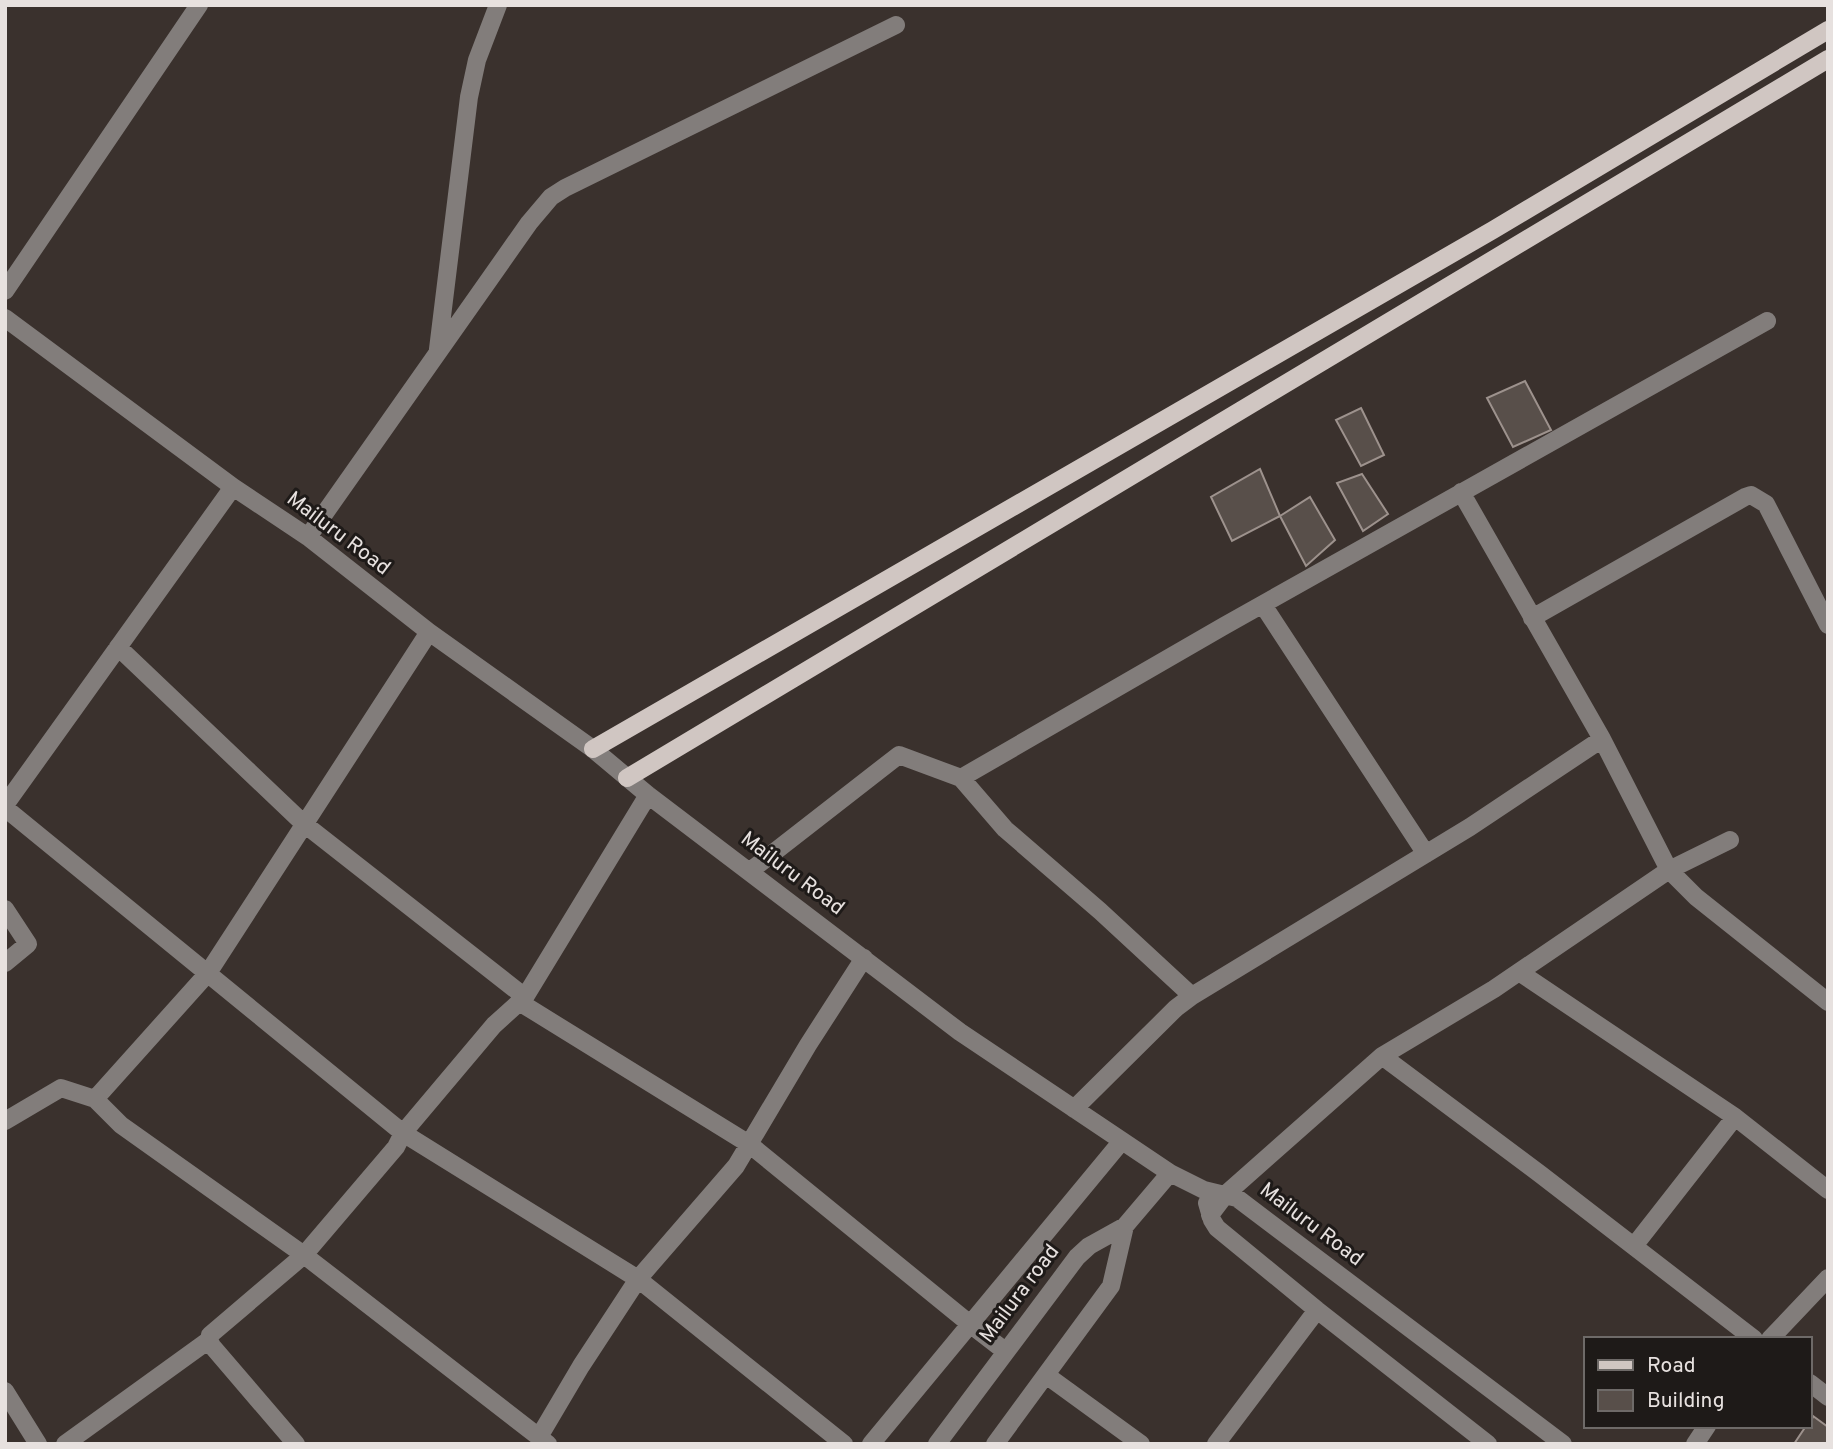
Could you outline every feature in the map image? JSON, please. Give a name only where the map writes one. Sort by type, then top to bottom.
[{"type":"main road","points":[[593,749],[1493,230],[1828,30]]},
{"type":"main road","points":[[627,778],[1828,59]]},
{"type":"street","points":[[5,291],[198,5]]},
{"type":"street","points":[[438,352],[469,97],[478,60],[498,5]]},
{"type":"street","points":[[308,537],[529,223],[551,197],[896,25]]},
{"type":"street","name":"Mailuru Road","points":[[5,318],[233,487],[308,537],[429,632],[593,749],[648,795],[960,1032],[1170,1173],[1204,1190],[1226,1194],[1241,1201],[1563,1444]]},
{"type":"street","points":[[961,778],[1461,492],[1767,321]]},
{"type":"street","points":[[233,487],[5,807],[404,1133],[638,1279],[844,1444]]},
{"type":"street","points":[[1461,492],[1602,739],[1669,870],[1696,897],[1828,1002]]},
{"type":"street","points":[[1532,618],[1751,495],[1766,504],[1828,625]]},
{"type":"street","points":[[1263,605],[1426,854]]},
{"type":"street","points":[[95,1099],[208,973],[429,632]]},
{"type":"street","points":[[118,647],[303,823],[525,997]]},
{"type":"street","points":[[1074,1109],[1176,1008],[1192,996],[1470,827],[1602,739]]},
{"type":"street","points":[[750,871],[899,755],[961,778],[1005,829],[1100,911],[1192,996]]},
{"type":"street","points":[[65,1444],[209,1340],[213,1332],[304,1255],[396,1147],[404,1133],[494,1025],[525,997],[648,795]]},
{"type":"street","points":[[1210,1215],[1226,1194],[1382,1056],[1519,972],[1669,870],[1730,840]]},
{"type":"street","points":[[5,909],[28,944],[5,963]]},
{"type":"street","points":[[5,1121],[61,1088],[95,1099],[121,1125],[304,1255],[543,1440],[580,1366],[638,1279],[736,1166],[863,958]]},
{"type":"street","points":[[1519,972],[1735,1117],[1828,1190]]},
{"type":"street","points":[[525,997],[524,1005],[749,1144],[1005,1351]]},
{"type":"street","points":[[1382,1056],[1751,1337]]},
{"type":"street","points":[[1634,1246],[1735,1117]]},
{"type":"street","points":[[871,1444],[1121,1142]]},
{"type":"street","points":[[995,1444],[1111,1286],[1125,1226],[1170,1173]]},
{"type":"street","points":[[1204,1190],[1210,1215],[1217,1228],[1488,1444]]},
{"type":"street","name":"Mailura road","points":[[937,1444],[1082,1251],[1125,1226]]},
{"type":"street","points":[[1772,1337],[1828,1278]]},
{"type":"street","points":[[1216,1444],[1317,1310]]},
{"type":"street","points":[[209,1340],[296,1444]]},
{"type":"street","points":[[1046,1375],[1141,1444]]},
{"type":"street","points":[[1812,1385],[1828,1397]]},
{"type":"street","points":[[5,1391],[38,1444]]},
{"type":"street","points":[[1695,1444],[1706,1428]]},
{"type":"building","points":[[1525,381],[1551,430],[1513,447],[1487,398]]},
{"type":"building","points":[[1361,408],[1384,455],[1361,466],[1336,420]]},
{"type":"building","points":[[1260,469],[1280,516],[1232,541],[1211,497]]},
{"type":"building","points":[[1362,474],[1388,514],[1363,531],[1337,483]]},
{"type":"building","points":[[1310,497],[1335,540],[1306,566],[1280,516]]},
{"type":"building","points":[[1813,1416],[1828,1427],[1828,1444],[1794,1444],[1805,1428],[1812,1428]]}]
